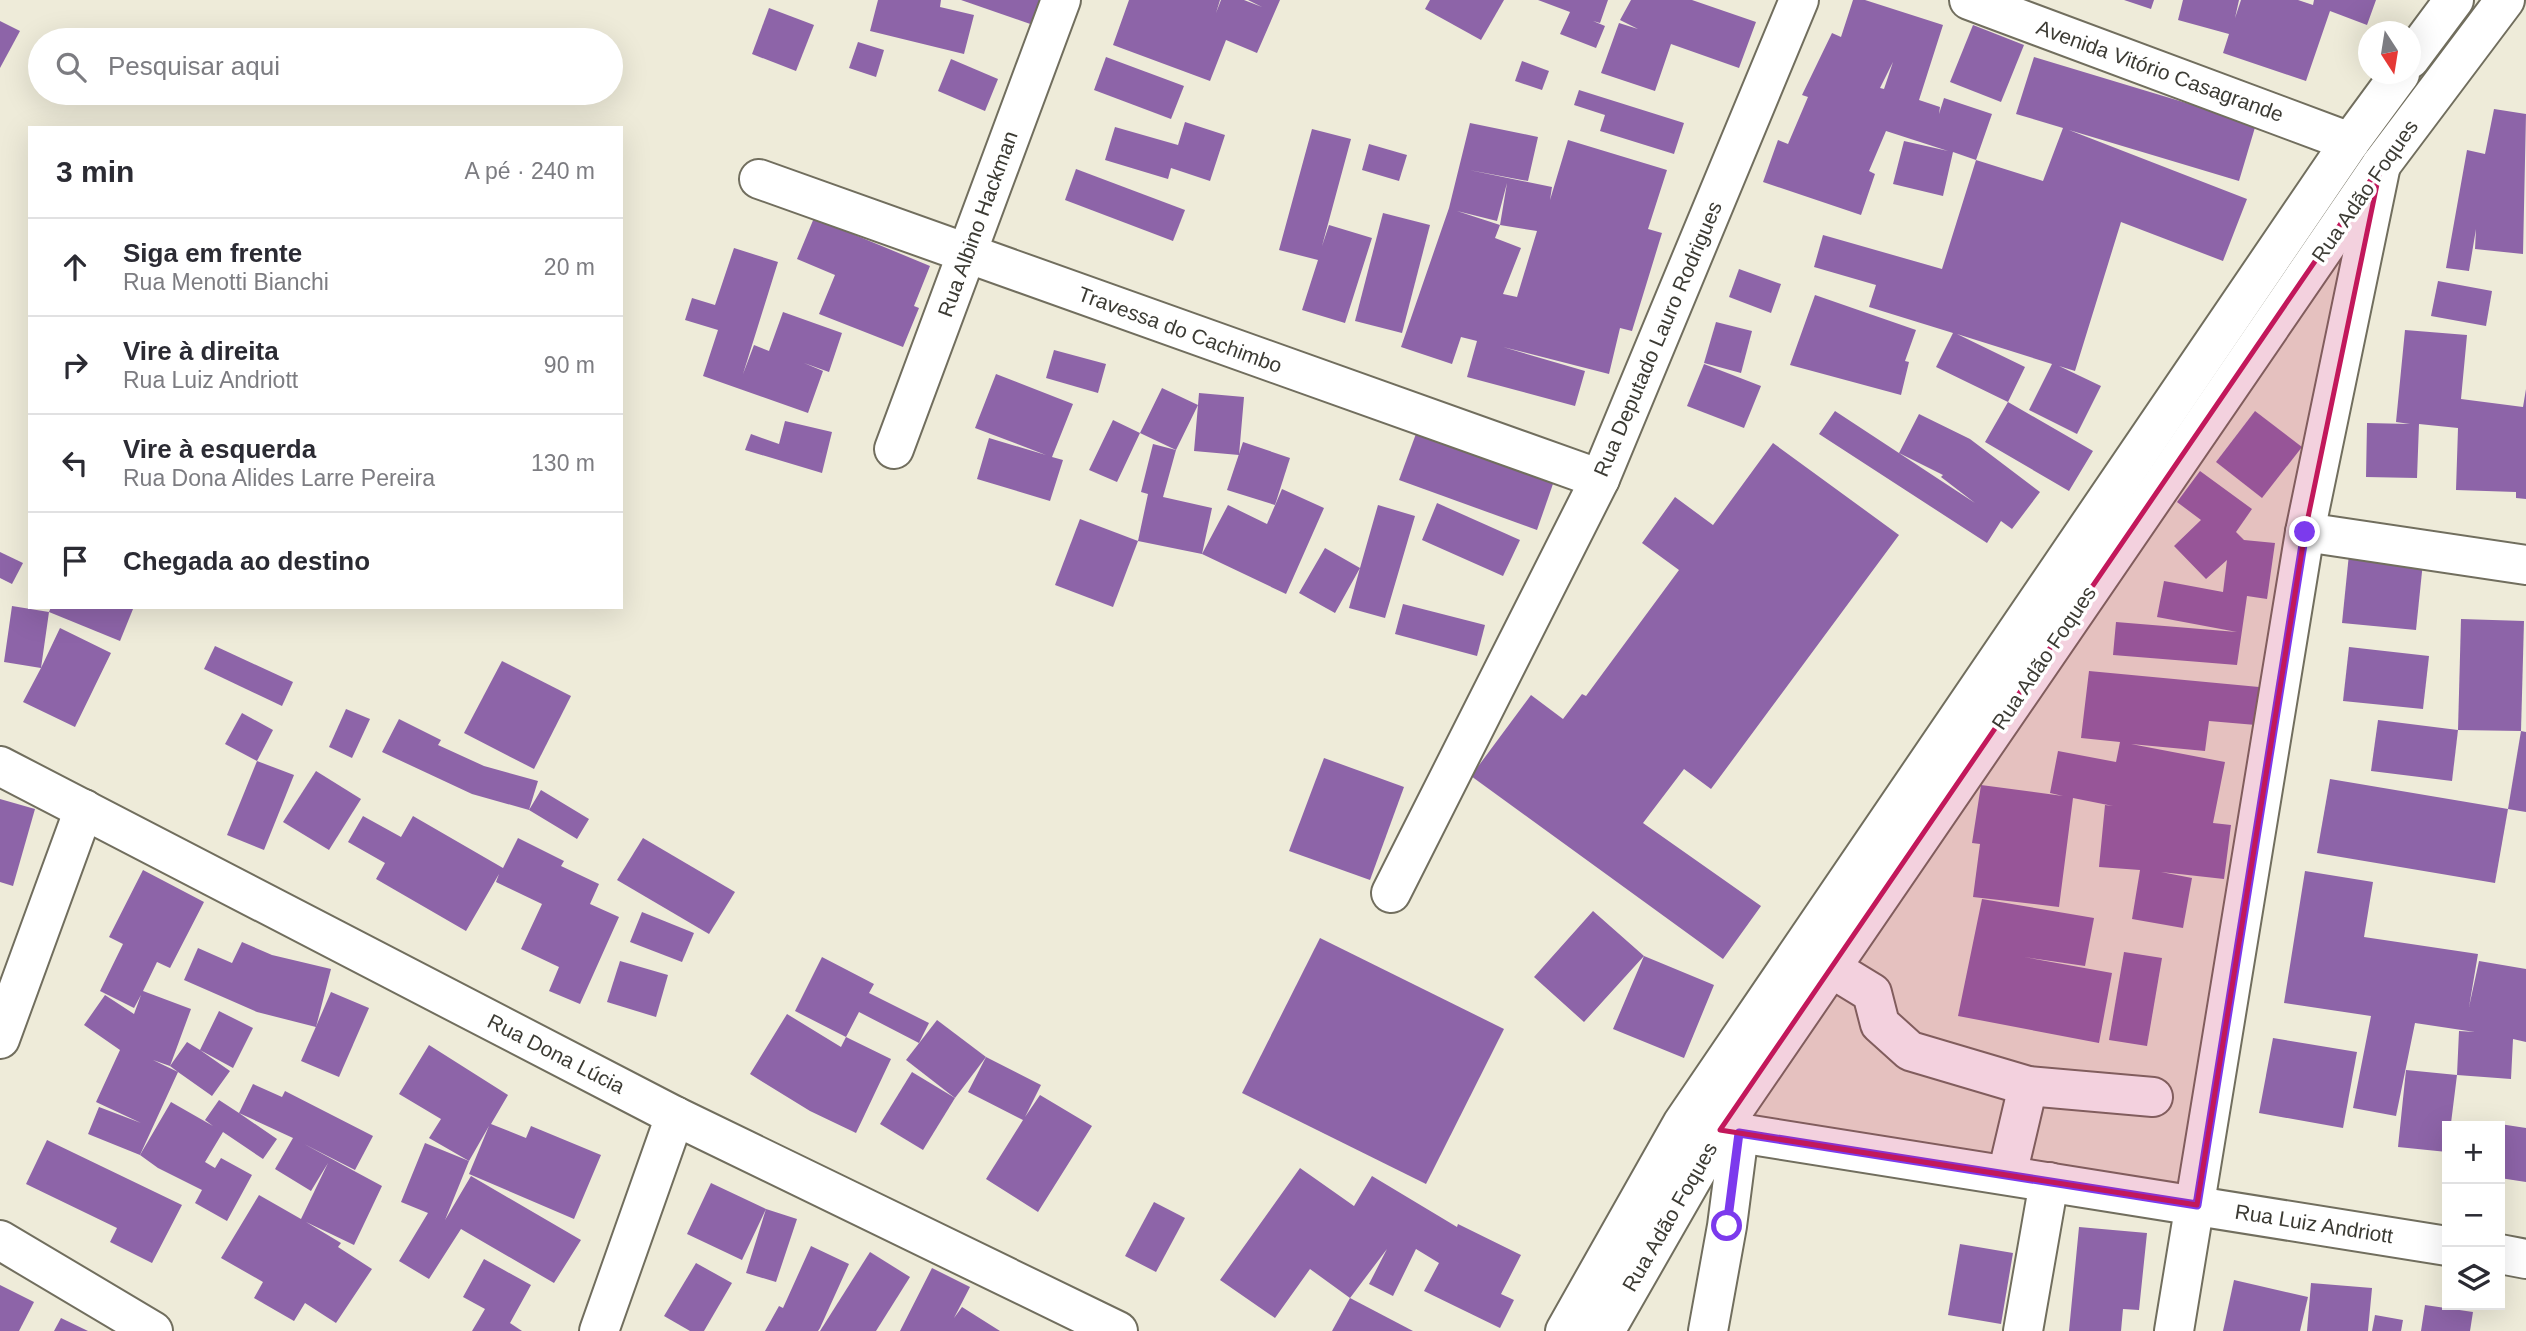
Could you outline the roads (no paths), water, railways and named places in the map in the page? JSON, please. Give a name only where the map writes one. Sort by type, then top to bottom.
[{"type":"street","name":"Rua Albino Hackman","points":[[894,449],[1061,0]]},
{"type":"street","name":"Rua Deputado Lauro Rodrigues","points":[[1391,893],[1505,672],[1600,479],[1799,0]]},
{"type":"street","name":"Avenida Vitório Casagrande","points":[[1969,0],[2350,142]]},
{"type":"street","points":[[2421,45],[2454,0]]},
{"type":"street","name":"Rua Adão Foques","points":[[1605,1331],[1831,968],[2381,165],[2505,0]]},
{"type":"street","name":"Rua Adão Foques","points":[[1565,1331],[1682,1124],[2350,142],[2393,84]]},
{"type":"street","points":[[2174,1331],[2197,1205],[2305,532],[2381,165]]},
{"type":"street","name":"Travessa do Cachimbo","points":[[759,179],[1600,479]]},
{"type":"street","points":[[2305,532],[2526,565]]},
{"type":"street","name":"Rua Dona Lúcia","points":[[0,766],[674,1116],[1118,1331]]},
{"type":"street","points":[[0,1039],[85,809]]},
{"type":"street","points":[[1831,968],[1872,993],[1880,1024],[1910,1051],[2028,1086],[2153,1097]]},
{"type":"street","points":[[2007,1175],[2028,1086]]},
{"type":"street","points":[[599,1331],[674,1116]]},
{"type":"street","name":"Rua Luiz Andriott","points":[[1682,1124],[2442,1245]]},
{"type":"street","points":[[1708,1331],[1727,1226],[1730,1132]]},
{"type":"street","points":[[2023,1331],[2049,1182]]},
{"type":"street","points":[[0,1240],[153,1331]]},
{"type":"street","points":[[2505,1255],[2526,1258]]}]
